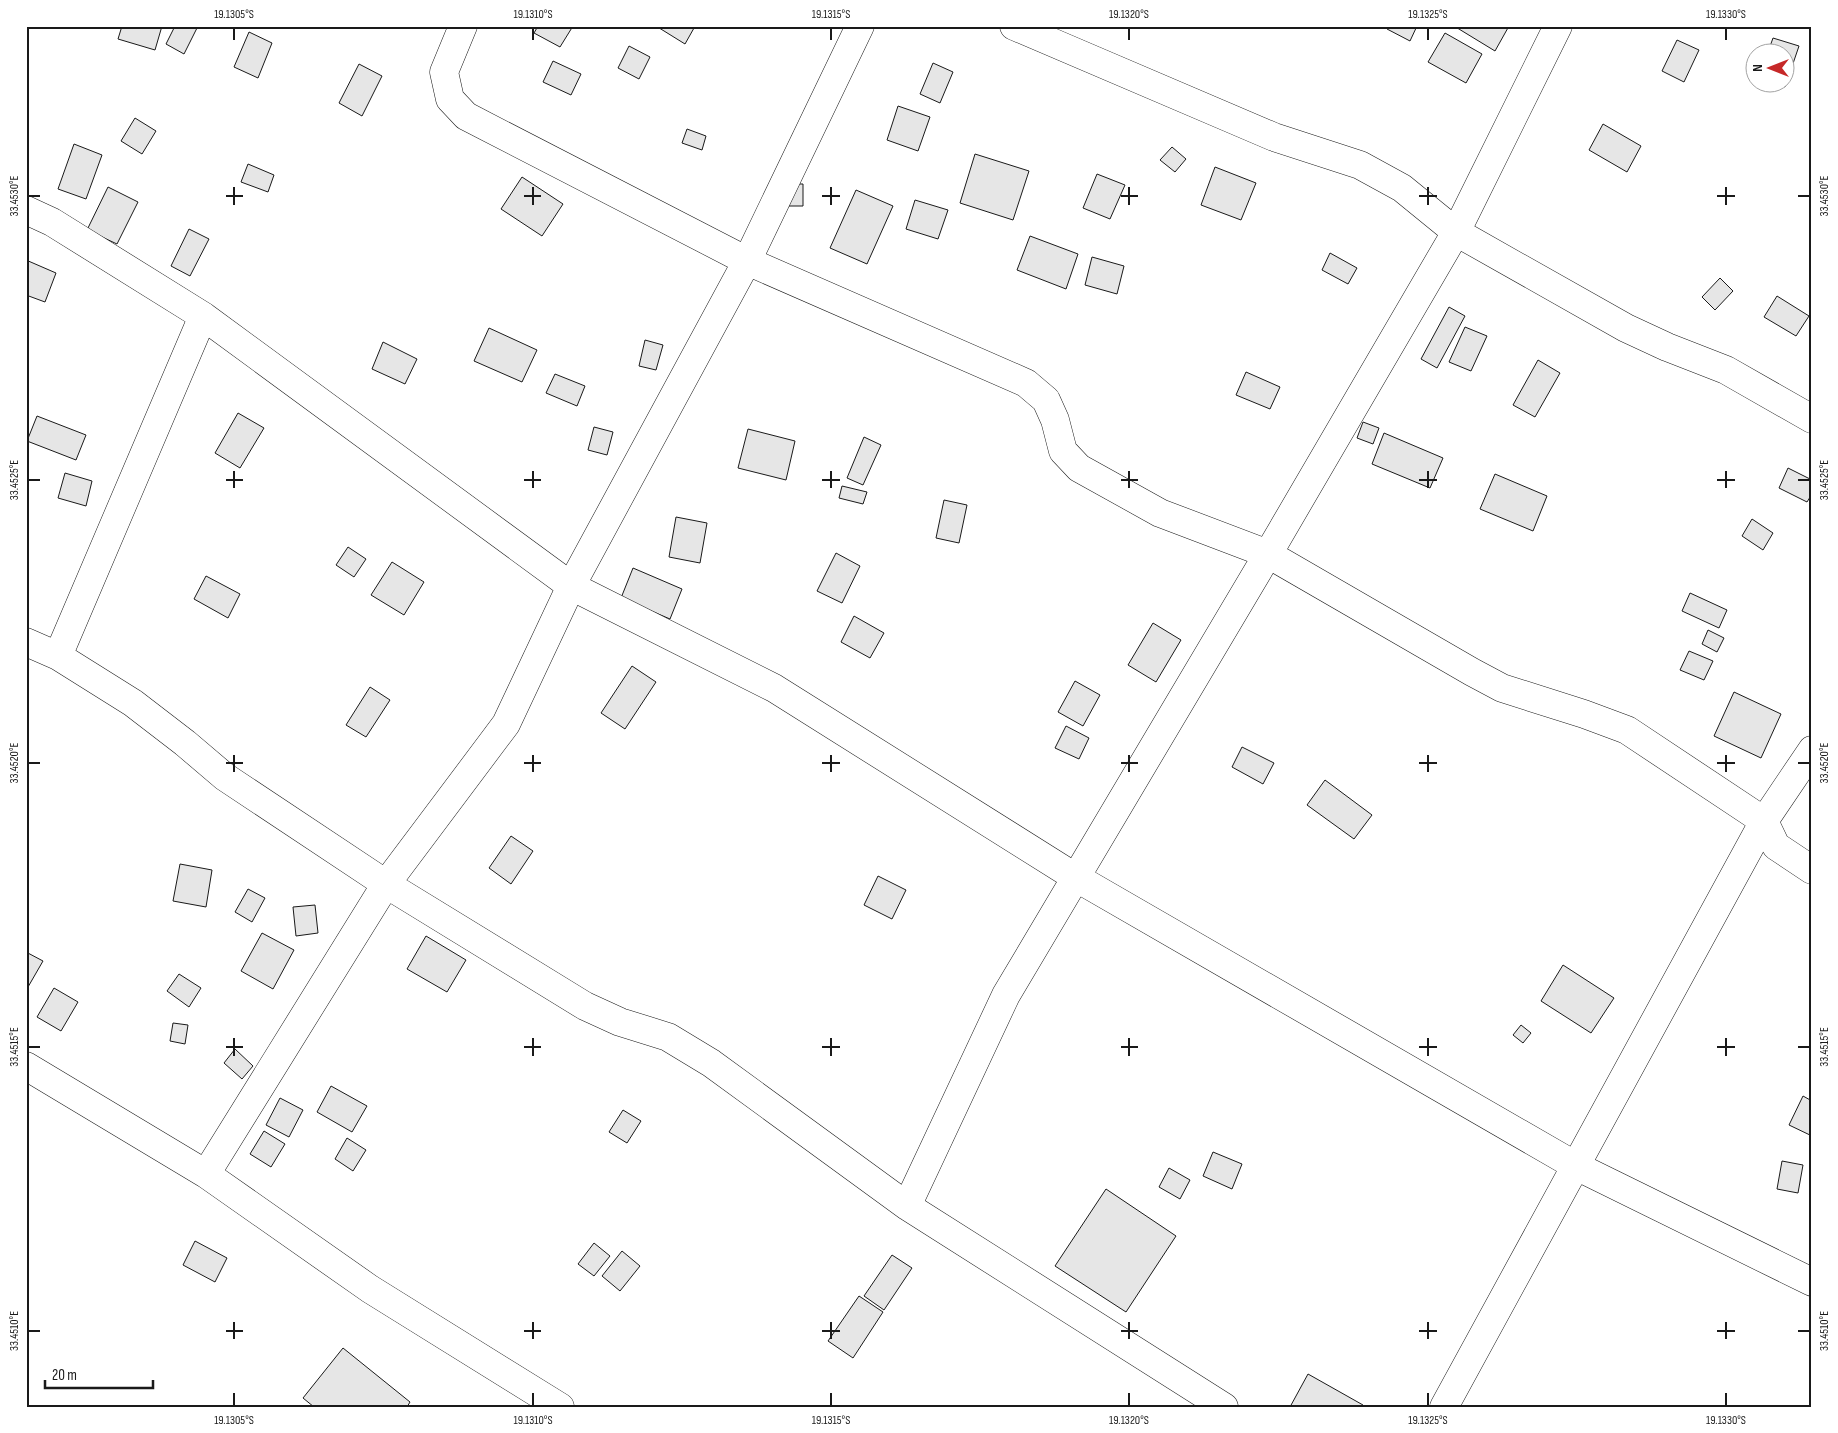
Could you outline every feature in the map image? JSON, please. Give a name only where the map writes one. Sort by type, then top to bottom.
[{"type":"street","points":[[206,1174],[386,884],[506,724],[571,586],[747,261],[860,26]]},
{"type":"street","points":[[1014,26],[1274,136],[1360,166],[1402,188],[1456,232],[1626,328],[1667,347],[1726,370],[1812,419]]},
{"type":"street","points":[[907,1206],[1006,995],[1074,877],[1268,554],[1456,232],[1558,26]]},
{"type":"street","points":[[459,27],[444,72],[450,98],[466,116],[747,261],[1026,383],[1046,400],[1055,420],[1063,451],[1079,468],[1160,513],[1268,554],[1502,688],[1627,730],[1764,821],[1776,846],[1812,870]]},
{"type":"street","points":[[26,210],[52,222],[203,316],[571,586],[774,688],[1074,877],[1576,1166],[1812,1282]]},
{"type":"street","points":[[58,656],[203,316]]},
{"type":"street","points":[[26,642],[58,656],[133,703],[225,777],[386,884],[585,1006],[620,1022],[668,1037],[710,1063],[907,1206],[1224,1407]]},
{"type":"street","points":[[1444,1407],[1764,821],[1812,750]]},
{"type":"street","points":[[26,1066],[206,1174],[370,1289],[560,1407]]},
{"type":"building","points":[[122,26],[162,26],[155,50],[118,39]]},
{"type":"building","points":[[175,26],[198,26],[184,54],[166,44]]},
{"type":"building","points":[[538,26],[573,26],[560,47],[534,33]]},
{"type":"building","points":[[656,26],[691,26],[694,28],[685,44]]},
{"type":"building","points":[[1389,26],[1417,26],[1410,41],[1387,29]]},
{"type":"building","points":[[1454,26],[1509,26],[1495,51]]},
{"type":"building","points":[[249,32],[272,43],[258,78],[234,67]]},
{"type":"building","points":[[1445,33],[1482,54],[1466,83],[1428,62]]},
{"type":"building","points":[[1773,38],[1786,42],[1772,42]]},
{"type":"building","points":[[1677,40],[1699,50],[1684,82],[1662,71]]},
{"type":"building","points":[[629,46],[650,57],[639,79],[618,68]]},
{"type":"building","points":[[553,61],[581,74],[571,95],[543,82]]},
{"type":"building","points":[[933,63],[953,72],[940,103],[920,94]]},
{"type":"building","points":[[359,64],[382,76],[362,116],[339,103]]},
{"type":"building","points":[[898,106],[930,117],[918,151],[887,140]]},
{"type":"building","points":[[135,118],[156,131],[142,154],[121,141]]},
{"type":"building","points":[[1603,124],[1641,146],[1627,172],[1589,150]]},
{"type":"building","points":[[687,129],[706,136],[702,150],[682,143]]},
{"type":"building","points":[[74,144],[102,155],[86,199],[58,189]]},
{"type":"building","points":[[1172,147],[1186,159],[1175,172],[1160,160]]},
{"type":"building","points":[[975,154],[1029,171],[1013,220],[960,203]]},
{"type":"building","points":[[248,164],[274,175],[268,192],[241,182]]},
{"type":"building","points":[[1215,167],[1256,183],[1241,220],[1201,205]]},
{"type":"building","points":[[1097,174],[1125,185],[1110,219],[1083,208]]},
{"type":"building","points":[[522,177],[563,204],[542,236],[501,209]]},
{"type":"building","points":[[789,184],[803,184],[803,206],[789,206]]},
{"type":"building","points":[[108,187],[138,202],[117,244],[87,230]]},
{"type":"building","points":[[856,190],[893,206],[867,264],[830,248]]},
{"type":"building","points":[[915,200],[948,210],[938,239],[906,229]]},
{"type":"building","points":[[189,229],[209,239],[190,276],[171,266]]},
{"type":"building","points":[[1030,236],[1078,254],[1066,289],[1017,270]]},
{"type":"building","points":[[1330,253],[1357,268],[1348,284],[1322,270]]},
{"type":"building","points":[[1092,257],[1124,266],[1117,294],[1085,285]]},
{"type":"building","points":[[26,260],[56,273],[45,302],[26,295]]},
{"type":"building","points":[[1720,278],[1733,291],[1715,310],[1702,297]]},
{"type":"building","points":[[1777,296],[1809,316],[1796,336],[1764,317]]},
{"type":"building","points":[[1449,307],[1465,316],[1437,368],[1421,359]]},
{"type":"building","points":[[1465,327],[1487,336],[1471,371],[1449,362]]},
{"type":"building","points":[[489,328],[537,350],[522,382],[474,361]]},
{"type":"building","points":[[645,340],[663,345],[656,370],[639,366]]},
{"type":"building","points":[[383,342],[417,359],[405,384],[372,369]]},
{"type":"building","points":[[1538,360],[1560,373],[1535,417],[1513,405]]},
{"type":"building","points":[[1246,372],[1280,387],[1270,409],[1236,395]]},
{"type":"building","points":[[555,374],[585,386],[577,406],[546,393]]},
{"type":"building","points":[[238,413],[264,428],[240,468],[215,453]]},
{"type":"building","points":[[37,416],[86,435],[76,460],[27,441]]},
{"type":"building","points":[[1363,422],[1379,428],[1373,444],[1357,438]]},
{"type":"building","points":[[594,427],[613,432],[607,455],[588,450]]},
{"type":"building","points":[[748,429],[795,441],[786,480],[738,468]]},
{"type":"building","points":[[1384,433],[1443,458],[1430,488],[1372,464]]},
{"type":"building","points":[[864,437],[881,445],[863,485],[847,478]]},
{"type":"building","points":[[1788,468],[1812,480],[1812,494],[1807,502],[1779,488]]},
{"type":"building","points":[[65,473],[92,481],[86,506],[58,498]]},
{"type":"building","points":[[1495,474],[1547,496],[1533,531],[1480,509]]},
{"type":"building","points":[[842,486],[867,492],[863,504],[839,498]]},
{"type":"building","points":[[944,500],[967,505],[959,543],[936,538]]},
{"type":"building","points":[[676,517],[707,523],[700,563],[669,557]]},
{"type":"building","points":[[1752,519],[1773,533],[1763,550],[1742,536]]},
{"type":"building","points":[[348,547],[366,559],[354,577],[336,565]]},
{"type":"building","points":[[836,553],[860,566],[842,603],[817,591]]},
{"type":"building","points":[[392,562],[424,582],[404,615],[371,595]]},
{"type":"building","points":[[633,568],[682,589],[670,619],[621,598]]},
{"type":"building","points":[[206,576],[240,594],[228,618],[194,599]]},
{"type":"building","points":[[1690,593],[1727,610],[1719,628],[1682,611]]},
{"type":"building","points":[[854,616],[884,633],[870,658],[841,642]]},
{"type":"building","points":[[1153,623],[1181,640],[1156,682],[1128,665]]},
{"type":"building","points":[[1708,630],[1724,638],[1717,652],[1702,644]]},
{"type":"building","points":[[1689,651],[1713,661],[1704,680],[1680,670]]},
{"type":"building","points":[[632,666],[656,682],[625,729],[601,713]]},
{"type":"building","points":[[1075,681],[1100,695],[1083,726],[1058,712]]},
{"type":"building","points":[[370,687],[390,700],[366,737],[346,725]]},
{"type":"building","points":[[1734,692],[1781,714],[1761,758],[1714,736]]},
{"type":"building","points":[[1066,726],[1089,738],[1079,759],[1055,748]]},
{"type":"building","points":[[1242,747],[1274,763],[1263,784],[1232,767]]},
{"type":"building","points":[[1325,780],[1372,815],[1354,839],[1307,805]]},
{"type":"building","points":[[511,836],[533,851],[511,884],[489,868]]},
{"type":"building","points":[[180,864],[212,870],[206,907],[173,901]]},
{"type":"building","points":[[878,876],[906,890],[892,919],[864,905]]},
{"type":"building","points":[[248,889],[265,898],[252,922],[235,912]]},
{"type":"building","points":[[315,905],[318,933],[296,936],[293,907]]},
{"type":"building","points":[[262,933],[294,950],[273,989],[241,971]]},
{"type":"building","points":[[426,936],[466,960],[447,992],[407,969]]},
{"type":"building","points":[[26,952],[43,961],[28,987],[26,986]]},
{"type":"building","points":[[1563,965],[1614,998],[1591,1033],[1541,1001]]},
{"type":"building","points":[[179,974],[201,988],[189,1007],[167,991]]},
{"type":"building","points":[[54,988],[78,1002],[61,1031],[37,1017]]},
{"type":"building","points":[[173,1023],[188,1025],[185,1044],[170,1041]]},
{"type":"building","points":[[1521,1025],[1531,1033],[1523,1043],[1513,1035]]},
{"type":"building","points":[[235,1049],[253,1066],[242,1079],[224,1063]]},
{"type":"building","points":[[331,1086],[367,1106],[352,1132],[317,1112]]},
{"type":"building","points":[[1803,1096],[1812,1101],[1812,1136],[1789,1125]]},
{"type":"building","points":[[280,1098],[303,1110],[289,1137],[266,1125]]},
{"type":"building","points":[[623,1110],[641,1121],[627,1143],[609,1132]]},
{"type":"building","points":[[264,1131],[285,1144],[271,1167],[250,1154]]},
{"type":"building","points":[[347,1138],[366,1150],[353,1171],[335,1159]]},
{"type":"building","points":[[1213,1152],[1242,1164],[1232,1189],[1203,1176]]},
{"type":"building","points":[[1782,1161],[1803,1165],[1798,1193],[1777,1189]]},
{"type":"building","points":[[1169,1168],[1190,1180],[1180,1199],[1159,1187]]},
{"type":"building","points":[[1106,1189],[1176,1236],[1126,1312],[1055,1266]]},
{"type":"building","points":[[195,1241],[227,1258],[215,1282],[183,1265]]},
{"type":"building","points":[[594,1243],[610,1256],[594,1276],[578,1264]]},
{"type":"building","points":[[622,1251],[640,1266],[620,1291],[602,1276]]},
{"type":"building","points":[[892,1255],[912,1268],[884,1310],[864,1296]]},
{"type":"building","points":[[859,1296],[883,1312],[853,1358],[828,1341]]},
{"type":"building","points":[[343,1348],[410,1402],[407,1407],[314,1407],[303,1398]]},
{"type":"building","points":[[1308,1374],[1363,1405],[1363,1407],[1290,1407]]}]
